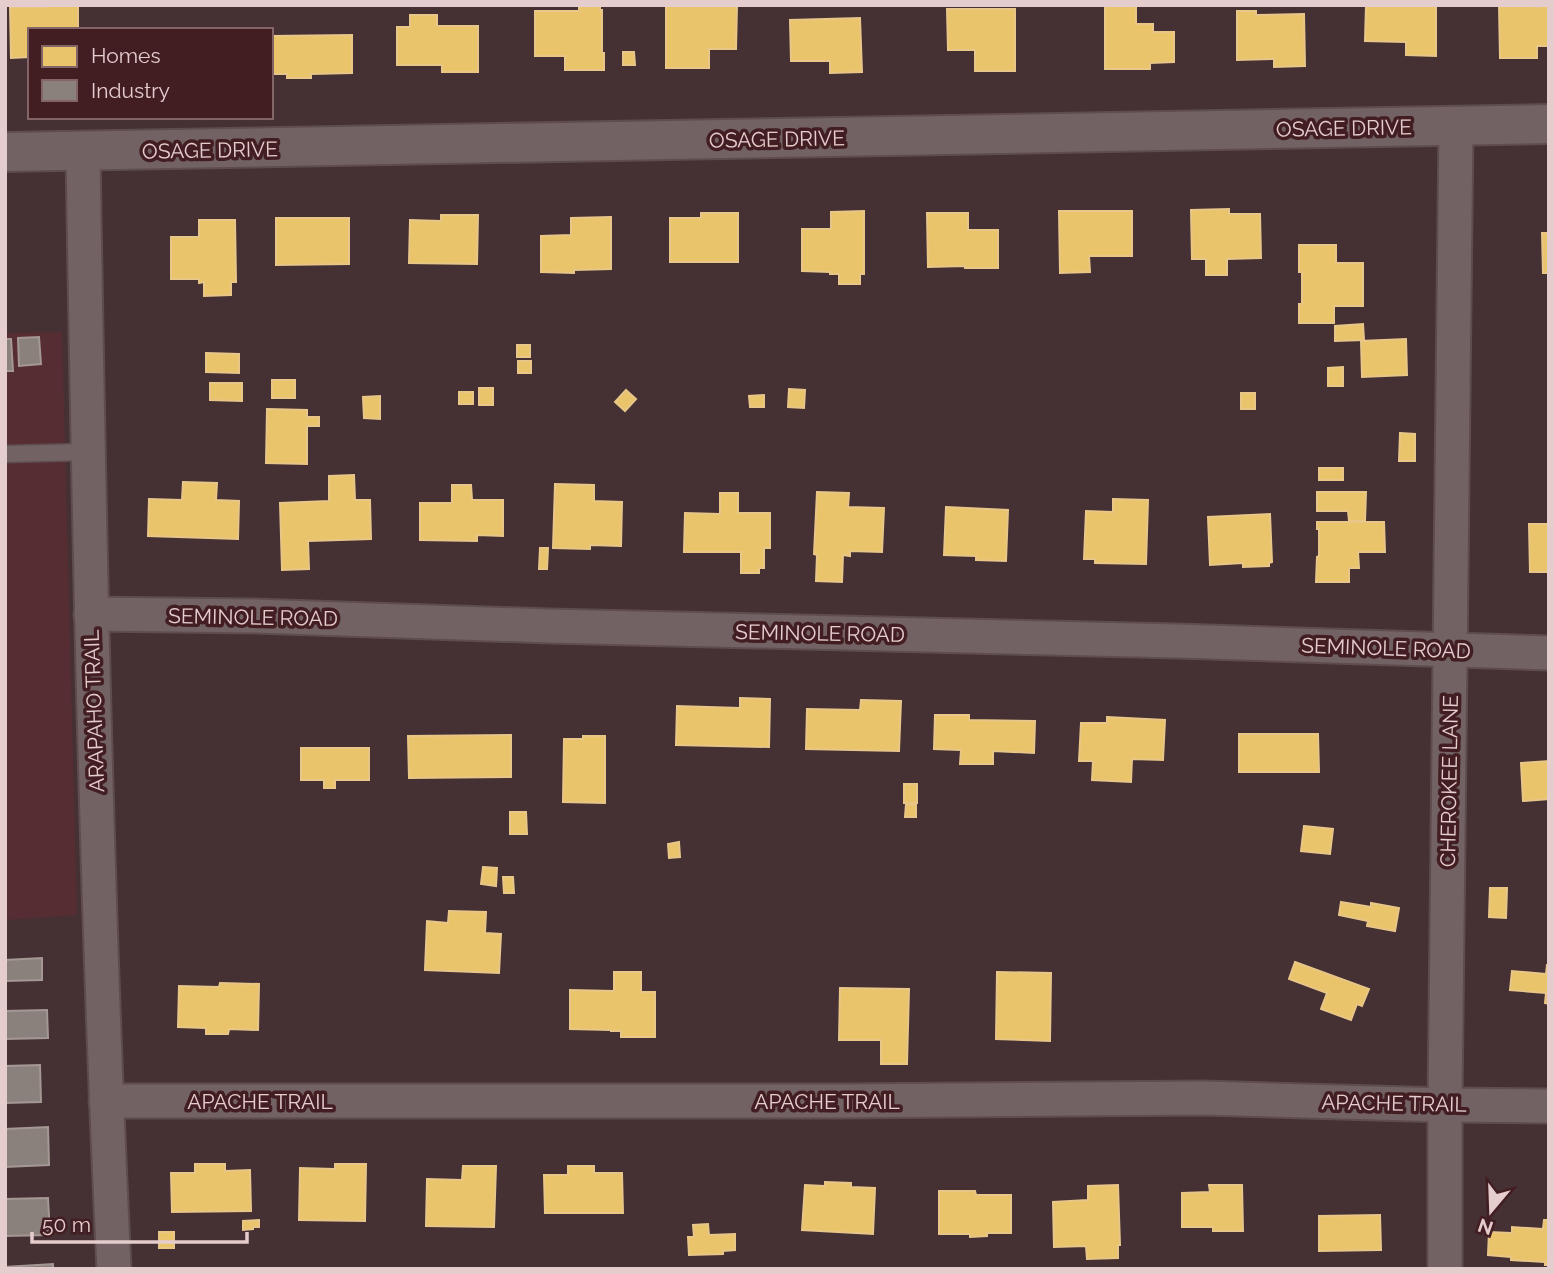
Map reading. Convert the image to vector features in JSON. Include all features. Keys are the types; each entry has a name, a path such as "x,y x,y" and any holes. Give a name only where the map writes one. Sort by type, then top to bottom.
{"street":[{"name":"OSAGE DRIVE","path":"5,152 1549,124"},
{"name":"CHEROKEE LANE","path":"1445,1269 1456,126"},
{"name":"ARAPAHO TRAIL","path":"83,152 91,614 114,1269"},
{"name":"SEMINOLE ROAD","path":"91,614 255,616 1549,653"},
{"name":"APACHE TRAIL","path":"106,1101 1203,1098 1549,1106"}],"lane":[{"path":"5,454 87,452"}],"shaded area":[{"path":"62,332 77,915 5,920 5,333"}],"building: Homes":[{"path":"78,5 78,28 28,28 28,57 11,58 10,7"},
{"path":"579,5 600,5 602,10 604,70 565,70 565,56 535,56 535,11 579,11"},
{"path":"666,5 737,5 736,49 709,49 709,68 666,68"},
{"path":"1105,5 1136,5 1136,24 1153,24 1153,32 1174,32 1174,62 1150,63 1150,69 1105,69"},
{"path":"1366,5 1436,5 1436,56 1406,55 1406,42 1365,41"},
{"path":"1499,5 1549,5 1549,46 1537,46 1537,58 1500,58"},
{"path":"947,9 1015,9 1015,71 975,71 975,50 948,50"},
{"path":"1237,11 1256,11 1256,15 1304,14 1305,66 1274,67 1274,59 1237,60"},
{"path":"410,15 437,15 437,26 478,26 478,72 442,72 442,65 397,65 397,27 410,27"},
{"path":"860,18 862,72 830,73 830,61 791,61 790,20"},
{"path":"352,35 352,73 311,74 311,78 287,78 287,74 273,74 273,36"},
{"path":"623,52 634,52 635,65 623,65"},
{"path":"1229,209 1229,214 1260,214 1261,258 1227,259 1227,275 1206,275 1206,259 1192,259 1191,210"},
{"path":"864,211 864,274 860,274 860,284 839,284 839,274 802,271 802,229 831,229 831,212"},
{"path":"1059,211 1132,211 1132,256 1089,256 1090,272 1060,273"},
{"path":"701,213 738,213 738,262 670,262 670,218 701,218"},
{"path":"927,213 968,213 968,230 998,230 998,268 928,267"},
{"path":"441,215 478,215 477,264 409,263 410,220 441,221"},
{"path":"611,217 611,269 574,270 574,273 541,272 541,236 571,235 571,218"},
{"path":"276,218 349,218 349,264 276,265"},
{"path":"199,220 235,220 236,282 231,282 231,295 204,296 204,282 199,283 199,279 171,279 171,237 199,237"},
{"path":"1542,233 1549,233 1549,273 1543,273"},
{"path":"1299,245 1336,245 1336,263 1363,263 1363,306 1334,306 1334,323 1299,323 1302,272 1299,272"},
{"path":"1363,324 1364,340 1335,341 1335,326"},
{"path":"1406,339 1407,375 1362,377 1361,341"},
{"path":"517,345 530,345 530,357 517,357"},
{"path":"206,353 239,354 239,373 206,372"},
{"path":"518,361 531,361 531,373 518,373"},
{"path":"1343,367 1343,386 1328,386 1328,368"},
{"path":"272,380 295,380 295,398 272,398"},
{"path":"210,383 242,383 242,401 210,400"},
{"path":"479,388 493,388 493,405 479,405"},
{"path":"789,389 805,390 804,408 788,407"},
{"path":"626,390 636,399 625,411 615,402"},
{"path":"459,392 473,392 473,404 459,404"},
{"path":"1241,393 1255,393 1255,409 1241,409"},
{"path":"764,395 764,407 750,407 749,396"},
{"path":"380,396 380,419 364,418 363,397"},
{"path":"267,409 307,410 307,417 319,417 319,426 307,426 307,464 266,463"},
{"path":"1400,433 1415,434 1415,461 1399,461"},
{"path":"1319,468 1343,468 1343,480 1319,480"},
{"path":"354,475 355,500 370,500 371,539 308,541 309,569 282,570 280,503 329,501 329,476"},
{"path":"183,482 217,483 216,500 239,501 238,539 148,536 149,499 182,500"},
{"path":"555,484 594,485 594,501 622,502 621,546 553,548"},
{"path":"452,485 471,485 472,500 503,500 503,536 477,535 477,541 420,540 420,503 452,503"},
{"path":"817,492 849,493 848,507 884,508 882,552 850,551 850,556 843,555 842,582 816,581 817,555 814,554"},
{"path":"1317,492 1366,492 1365,521 1349,521 1348,511 1317,511"},
{"path":"720,493 738,493 738,513 770,513 770,548 764,548 764,568 759,568 759,573 741,573 741,552 684,552 685,513 720,514"},
{"path":"1113,499 1148,500 1146,564 1095,563 1095,559 1084,559 1086,511 1113,512"},
{"path":"946,507 1008,510 1006,561 944,555"},
{"path":"1270,514 1272,562 1269,566 1243,567 1243,563 1210,565 1208,517"},
{"path":"1317,522 1384,522 1385,552 1358,552 1359,568 1349,568 1349,582 1316,582 1319,556"},
{"path":"1529,524 1549,524 1549,572 1530,572"},
{"path":"540,548 548,548 547,569 539,569"},
{"path":"740,698 770,699 769,747 676,745 677,706 740,708"},
{"path":"861,700 901,701 899,751 806,749 807,709 860,710"},
{"path":"935,715 969,715 969,720 1035,721 1034,753 993,751 993,764 960,764 961,750 934,749"},
{"path":"1107,717 1165,720 1163,760 1132,759 1131,782 1092,780 1093,761 1079,761 1081,723 1107,723"},
{"path":"1239,734 1318,734 1319,772 1239,772"},
{"path":"511,735 511,777 409,778 408,736"},
{"path":"583,736 605,736 605,803 563,802 564,739 583,739"},
{"path":"301,748 369,748 369,780 335,780 335,788 324,788 324,780 301,780"},
{"path":"1549,761 1549,799 1523,801 1521,763"},
{"path":"904,784 917,784 917,803 904,803"},
{"path":"906,804 916,804 916,817 905,817"},
{"path":"510,812 526,812 527,834 510,834"},
{"path":"1304,826 1333,829 1330,854 1301,851"},
{"path":"679,842 680,857 669,858 668,844"},
{"path":"483,867 497,868 496,886 481,884"},
{"path":"503,877 513,877 514,893 504,893"},
{"path":"1490,888 1507,888 1506,918 1489,917"},
{"path":"1341,902 1399,908 1395,931 1367,926 1368,921 1339,915"},
{"path":"449,911 486,912 485,933 501,934 499,973 425,970 427,921 448,923"},
{"path":"1295,962 1369,989 1362,1006 1357,1004 1351,1020 1321,1009 1327,993 1289,979"},
{"path":"1547,965 1549,1004 1545,1003 1546,993 1510,990 1512,971 1546,974"},
{"path":"614,972 641,972 641,992 655,992 655,1037 621,1037 621,1031 570,1029 570,990 614,991"},
{"path":"997,972 1051,973 1050,1041 996,1039"},
{"path":"220,983 259,984 258,1030 229,1029 228,1034 206,1034 206,1028 178,1027 179,986 219,987"},
{"path":"840,988 909,989 907,1064 881,1064 881,1040 839,1040"},
{"path":"195,1164 225,1164 225,1171 250,1170 251,1211 172,1212 171,1173 195,1173"},
{"path":"335,1164 366,1164 365,1221 299,1220 300,1168 335,1169"},
{"path":"463,1166 496,1166 494,1227 426,1226 427,1179 462,1180"},
{"path":"568,1166 594,1166 594,1173 622,1173 623,1213 545,1213 544,1175 568,1175"},
{"path":"825,1182 851,1183 851,1187 875,1188 873,1234 802,1230 805,1185 825,1186"},
{"path":"1118,1185 1118,1258 1087,1259 1086,1246 1054,1247 1053,1202 1088,1200 1088,1186"},
{"path":"1209,1185 1242,1185 1243,1231 1182,1227 1182,1193 1210,1192"},
{"path":"939,1191 1011,1195 1011,1233 987,1233 987,1236 970,1237 970,1234 939,1234"},
{"path":"1380,1215 1381,1250 1319,1251 1319,1216"},
{"path":"259,1220 259,1227 243,1230 243,1221"},
{"path":"1544,1220 1549,1220 1549,1265 1545,1265 1545,1262 1511,1260 1511,1257 1488,1255 1489,1232 1512,1233 1512,1227 1543,1229"},
{"path":"708,1224 709,1235 735,1234 735,1250 723,1251 723,1254 689,1255 688,1237 694,1237 693,1225"},
{"path":"159,1232 174,1232 174,1248 159,1248"}],"building: Industry":[{"path":"39,337 41,364 19,366 18,338"},
{"path":"5,339 11,339 13,371 5,371"},
{"path":"42,958 42,980 5,981 5,960"},
{"path":"47,1010 48,1038 5,1039 5,1011"},
{"path":"40,1065 41,1102 5,1103 5,1066"},
{"path":"48,1127 49,1165 5,1167 5,1129"},
{"path":"48,1198 50,1235 5,1236 5,1199"},
{"path":"53,1264 53,1269 5,1269 5,1267"}]}
